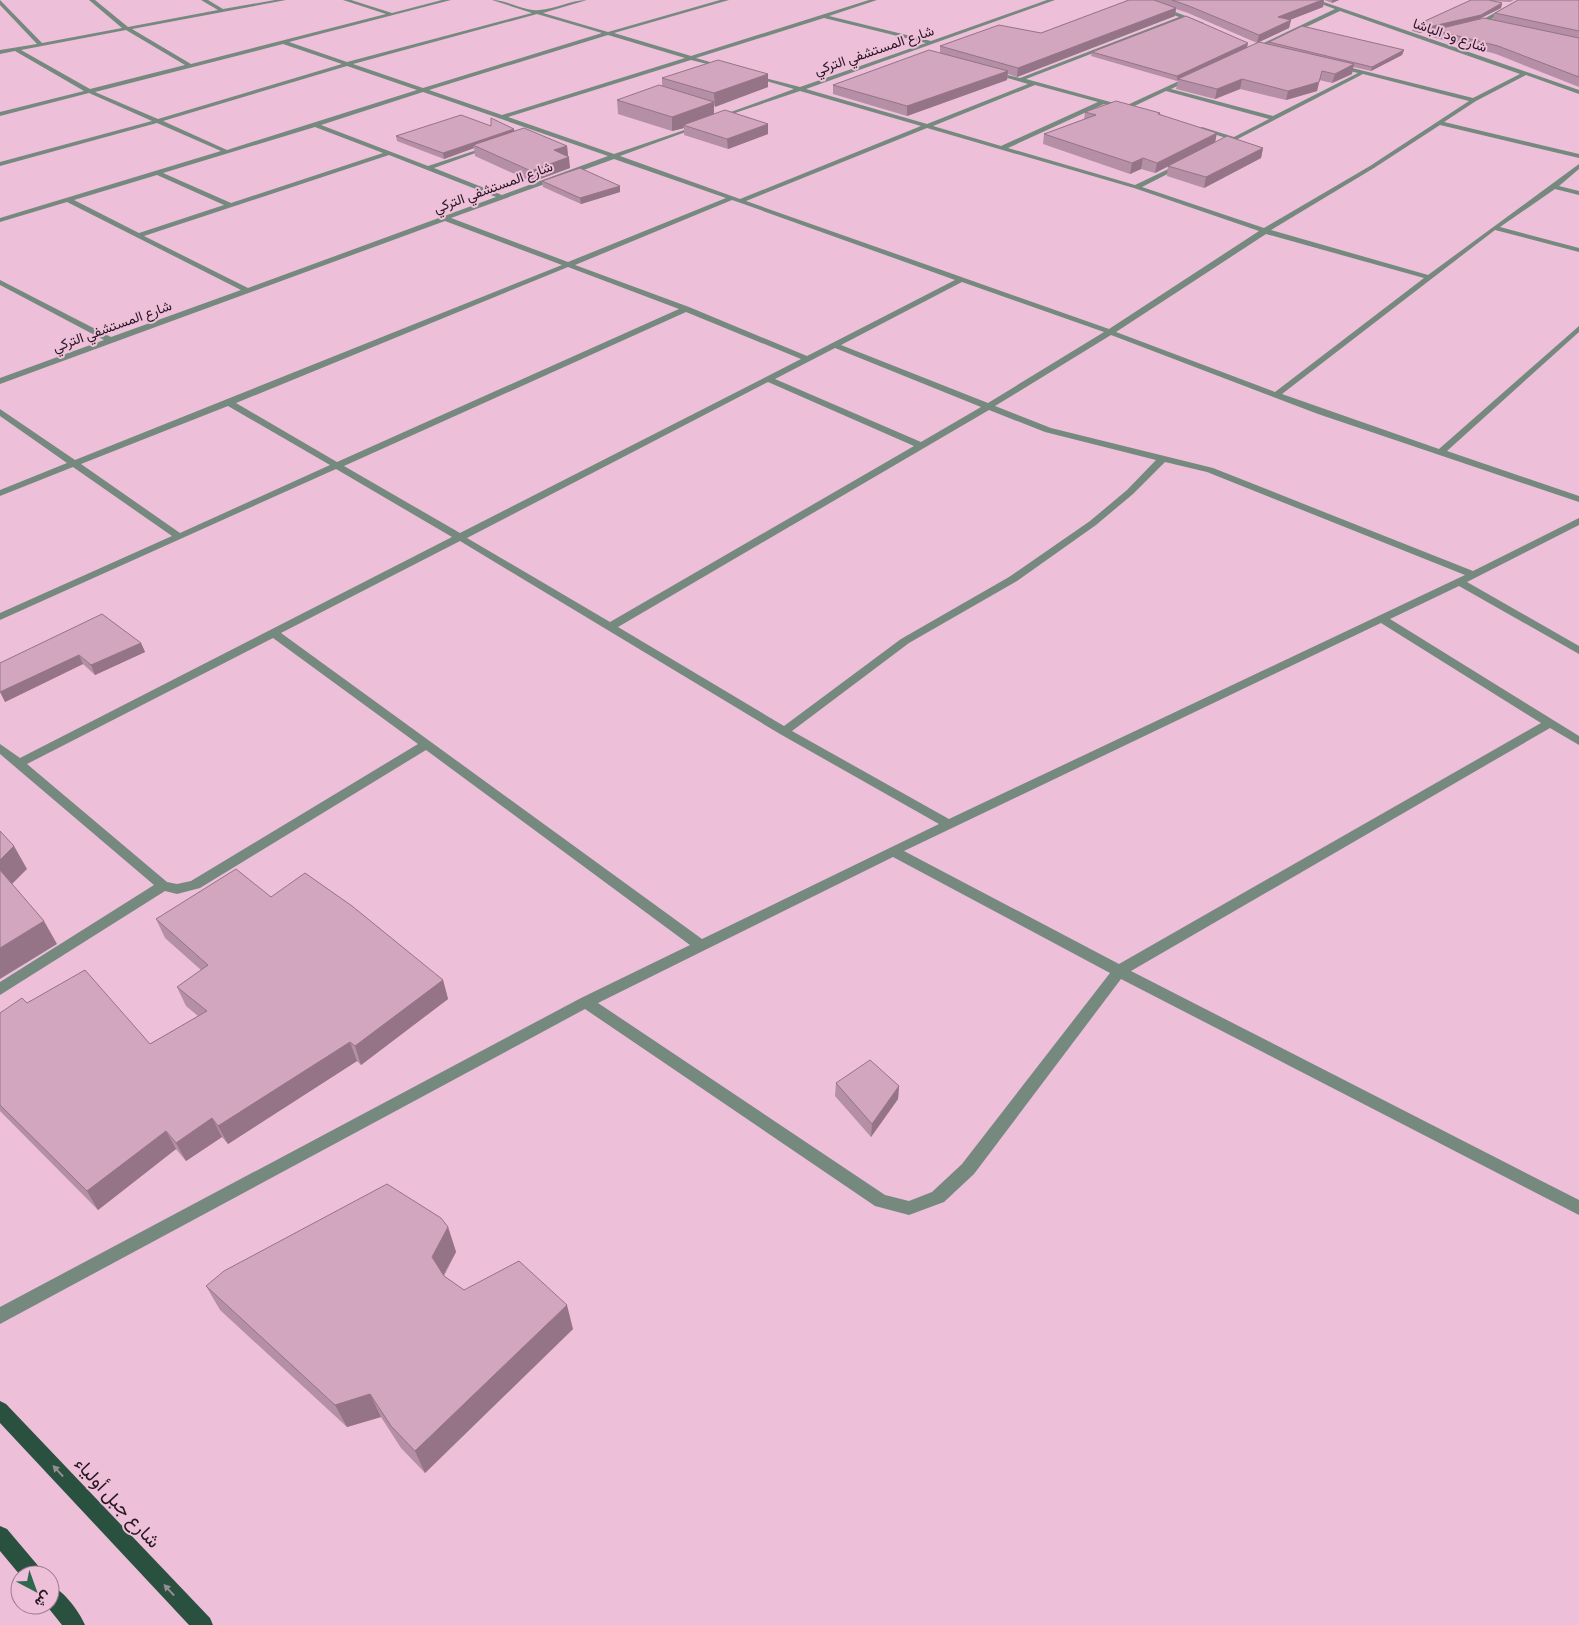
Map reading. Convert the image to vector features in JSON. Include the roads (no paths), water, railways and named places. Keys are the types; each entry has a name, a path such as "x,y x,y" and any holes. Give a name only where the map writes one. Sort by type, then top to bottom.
{"main road":[{"name":"شارع جبل أولياء","path":"0,1410 203,1625"},
{"path":"0,1536 25,1565"},
{"path":"60,1607 75,1625"}],"street":[{"path":"0,1 10,0"},
{"path":"92,0 126,29 189,65"},
{"path":"204,0 222,11"},
{"path":"0,52 283,0"},
{"path":"346,0 390,14"},
{"path":"0,114 448,0"},
{"path":"495,0 736,71"},
{"path":"0,164 155,122 346,64 584,0"},
{"path":"0,220 315,125 542,52 726,0"},
{"path":"503,118 874,0"},
{"path":"1025,0 1042,4"},
{"name":"شارع المستشفي التركي","path":"0,381 500,196 1052,0"},
{"path":"1139,0 1208,26"},
{"name":"شارع ود الباشا","path":"1314,0 1579,92"},
{"path":"1464,26 1482,22 1522,0"},
{"path":"0,1 40,44"},
{"path":"1503,4 1511,6"},
{"path":"1241,55 1340,9"},
{"path":"824,16 933,43"},
{"path":"1022,79 1185,16"},
{"path":"1482,22 1491,24"},
{"path":"1420,36 1428,34"},
{"path":"282,41 1110,332 1276,395 1394,437 1442,451 1579,499"},
{"path":"1250,44 1268,50"},
{"path":"16,48 89,92 225,151"},
{"path":"912,51 921,53"},
{"path":"1324,64 1474,100"},
{"path":"985,70 1136,111"},
{"path":"1219,147 1362,73"},
{"path":"610,627 987,407 1110,332 1265,231 1372,167 1474,100 1526,73"},
{"path":"745,74 1136,187 1265,231 1431,278"},
{"path":"1126,108 1198,74"},
{"path":"0,493 229,404 568,264 1035,83"},
{"path":"1164,89 1273,118"},
{"path":"1002,148 1102,103"},
{"path":"1440,123 1579,156"},
{"path":"315,125 500,196"},
{"path":"1199,128 1235,139"},
{"path":"528,133 538,130"},
{"path":"428,168 500,142"},
{"path":"139,235 389,153"},
{"path":"1136,187 1194,159"},
{"path":"1276,395 1494,228 1554,188 1579,166"},
{"path":"156,172 230,205"},
{"path":"1554,188 1579,193"},
{"path":"67,199 246,290"},
{"path":"444,218 686,309 808,359"},
{"path":"1494,228 1579,250"},
{"path":"20,764 770,380 961,280"},
{"path":"1,283 110,340"},
{"path":"0,617 686,309"},
{"path":"1442,451 1579,328"},
{"path":"834,345 1048,430 1210,470 1474,575"},
{"path":"770,380 921,445"},
{"path":"229,404 461,538 784,731 948,824"},
{"path":"0,412 178,536"},
{"path":"784,731 905,641 1013,578 1092,523 1130,492 1162,459"},
{"path":"0,1316 586,1002 948,824 1474,575 1579,521"},
{"path":"1459,582 1579,651"},
{"path":"1381,618 1579,741"},
{"path":"274,633 702,946"},
{"path":"586,1002 881,1201 909,1208 938,1197 968,1169 1119,971 1550,723"},
{"path":"0,748 163,886 177,889 195,885 427,744"},
{"path":"893,851 1119,971 1579,1208"},
{"path":"0,989 163,886"}]}
